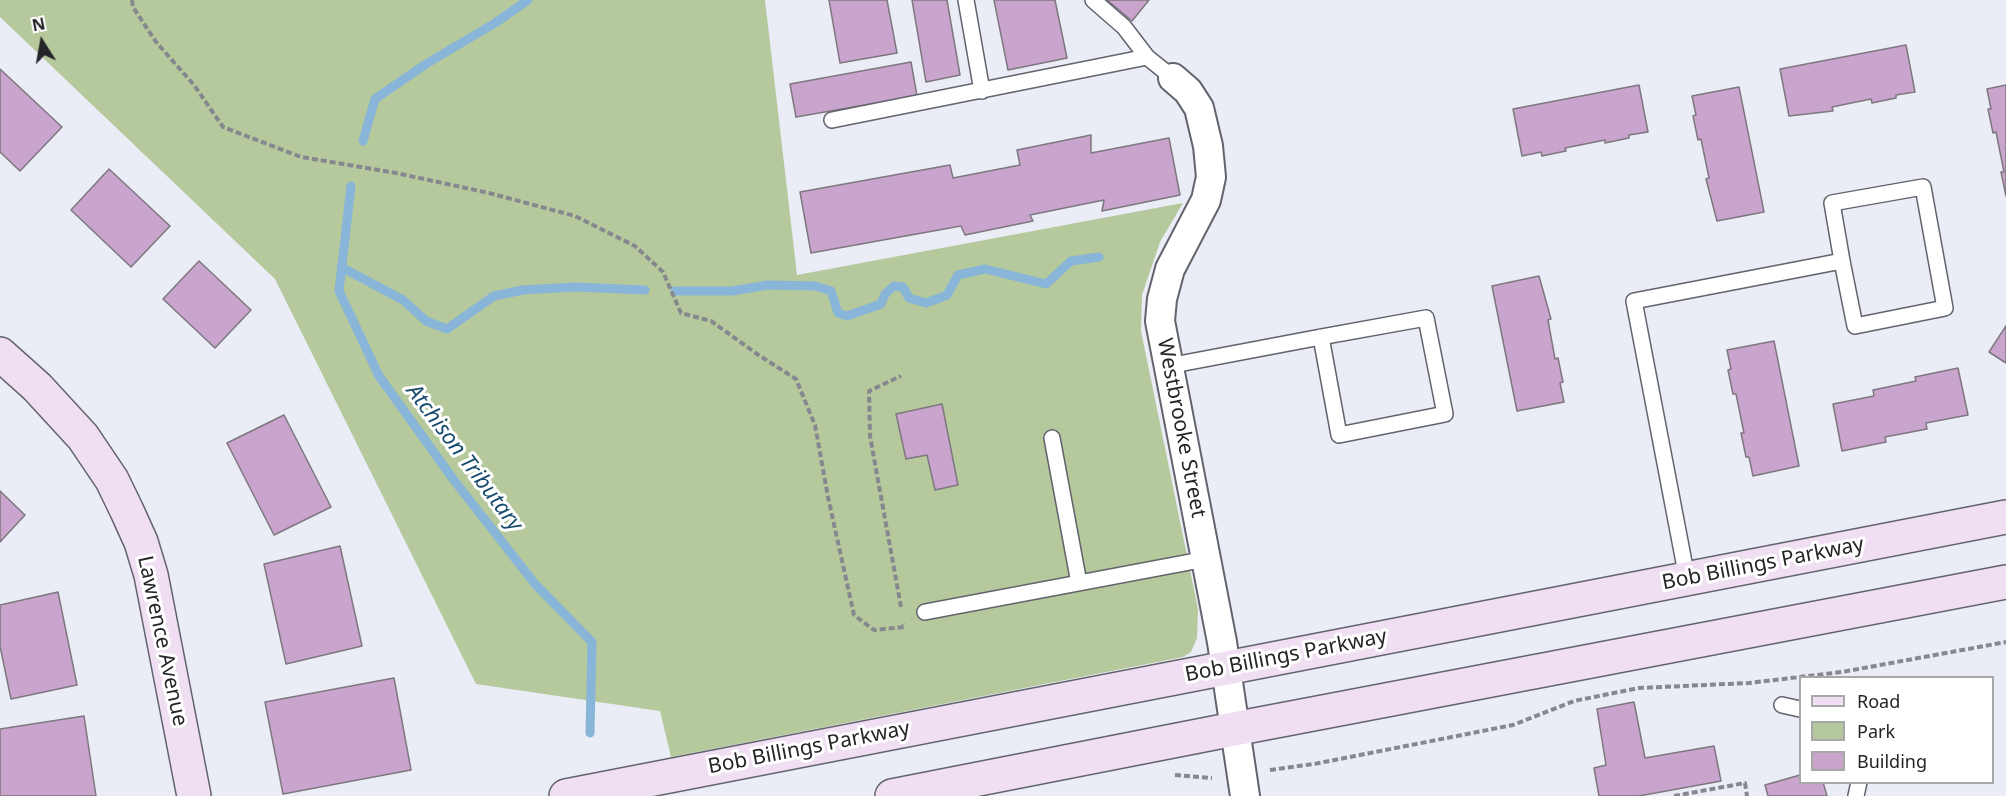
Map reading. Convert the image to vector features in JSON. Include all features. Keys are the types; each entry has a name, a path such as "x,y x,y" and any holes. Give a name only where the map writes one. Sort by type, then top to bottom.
{"main road":[{"name":"Lawrence Avenue","path":"0,354 37,387 83,437 112,480 141,542 151,575 194,796"},
{"name":"Bob Billings Parkway","path":"566,796 2006,517"},
{"path":"892,796 2006,582"}],"street":[{"name":"Westbrooke Street","path":"1173,78 1188,91 1199,108 1208,146 1211,177 1206,200 1170,269 1162,299 1160,321 1226,668 1242,785"}],"lane":[{"path":"966,0 982,91"},
{"path":"1093,0 1125,27 1147,57 1173,78"},
{"path":"832,120 1147,57"},
{"path":"1923,187 1945,309 1854,326 1842,261 1832,203 1923,187"},
{"path":"1687,578 1634,301 1842,261"},
{"path":"1168,366 1321,337 1426,318 1445,414 1339,435 1321,337"},
{"path":"1052,438 1079,583"},
{"path":"925,612 1206,559"},
{"path":"1782,705 1799,709"}],"path":[{"path":"132,0 133,6 156,42 195,86 223,127 301,157 454,186 575,216 635,246 663,272 681,313 711,321 796,378 815,425 854,615 874,630 904,627 902,618"},
{"path":"901,376 869,391 870,436 901,608"},
{"path":"1808,676 2006,642"},
{"path":"1169,775 1215,778 1242,785 1314,764 1513,725 1574,701 1639,688 1749,683 1799,677"},
{"path":"1674,796 1745,783 1748,796"}],"green space":[{"path":"0,0 765,0 797,275 1183,203 1160,242 1142,295 1141,331 1198,609 1197,638 1191,652 1183,657 671,757 660,711 476,684 275,279 0,17"}],"building":[{"path":"829,0 887,0 897,53 840,63"},
{"path":"912,0 947,0 960,75 926,82"},
{"path":"994,0 1055,0 1067,58 1008,70"},
{"path":"1107,0 1149,0 1132,21"},
{"path":"1906,45 1915,92 1896,95 1896,98 1872,103 1871,99 1832,107 1833,111 1789,116 1780,69"},
{"path":"911,62 917,96 796,117 790,84"},
{"path":"0,69 62,127 20,171 0,152"},
{"path":"1639,85 1648,132 1629,135 1629,138 1605,143 1605,140 1565,148 1566,151 1542,156 1541,152 1522,156 1513,109"},
{"path":"2006,85 2006,196 1996,132 1993,133 1988,109 1991,109 1987,89"},
{"path":"1739,87 1764,212 1717,221 1706,179 1709,178 1701,139 1698,140 1693,116 1696,115 1692,96"},
{"path":"1091,135 1091,153 1169,138 1180,195 1102,211 1104,200 1030,215 1033,221 965,235 961,226 811,253 800,192 950,165 953,178 1020,165 1017,150"},
{"path":"109,169 170,226 131,267 71,210"},
{"path":"199,261 251,310 215,348 163,299"},
{"path":"1539,276 1551,319 1548,320 1555,359 1558,358 1563,382 1560,383 1564,402 1517,411 1492,286"},
{"path":"2006,326 2006,363 1989,352"},
{"path":"1774,341 1799,466 1753,476 1749,457 1746,457 1736,394 1733,394 1728,370 1731,369 1727,350"},
{"path":"1958,368 1968,415 1926,423 1927,429 1885,437 1886,442 1842,451 1833,404 1874,396 1873,390 1916,381 1915,377"},
{"path":"942,404 958,485 935,490 927,455 906,459 896,414"},
{"path":"284,415 331,507 274,535 227,443"},
{"path":"0,491 25,515 0,542"},
{"path":"340,546 362,646 286,664 264,564"},
{"path":"58,592 77,685 11,699 0,646 0,605"},
{"path":"394,678 411,770 283,794 265,702"},
{"path":"1634,702 1645,758 1714,746 1721,781 1639,796 1599,796 1594,768 1606,765 1597,709"},
{"path":"84,716 96,796 0,796 0,729"},
{"path":"1799,775 1799,784 1824,784 1827,796 1768,796 1765,785"}],"waterway":[{"name":"Atchison Tributary","path":"363,141 375,99 528,0"},
{"name":"Atchison Tributary","path":"351,186 339,291 379,376 453,479 535,584 592,642 590,733"},
{"path":"675,291 732,291 768,285 815,286 831,291 838,313 847,316 881,304 885,294 894,286 903,287 909,298 926,303 947,295 958,275 985,269 1046,284 1071,261 1099,257"},
{"path":"341,267 403,300 426,321 447,329 494,296 523,290 575,287 645,290"}]}
